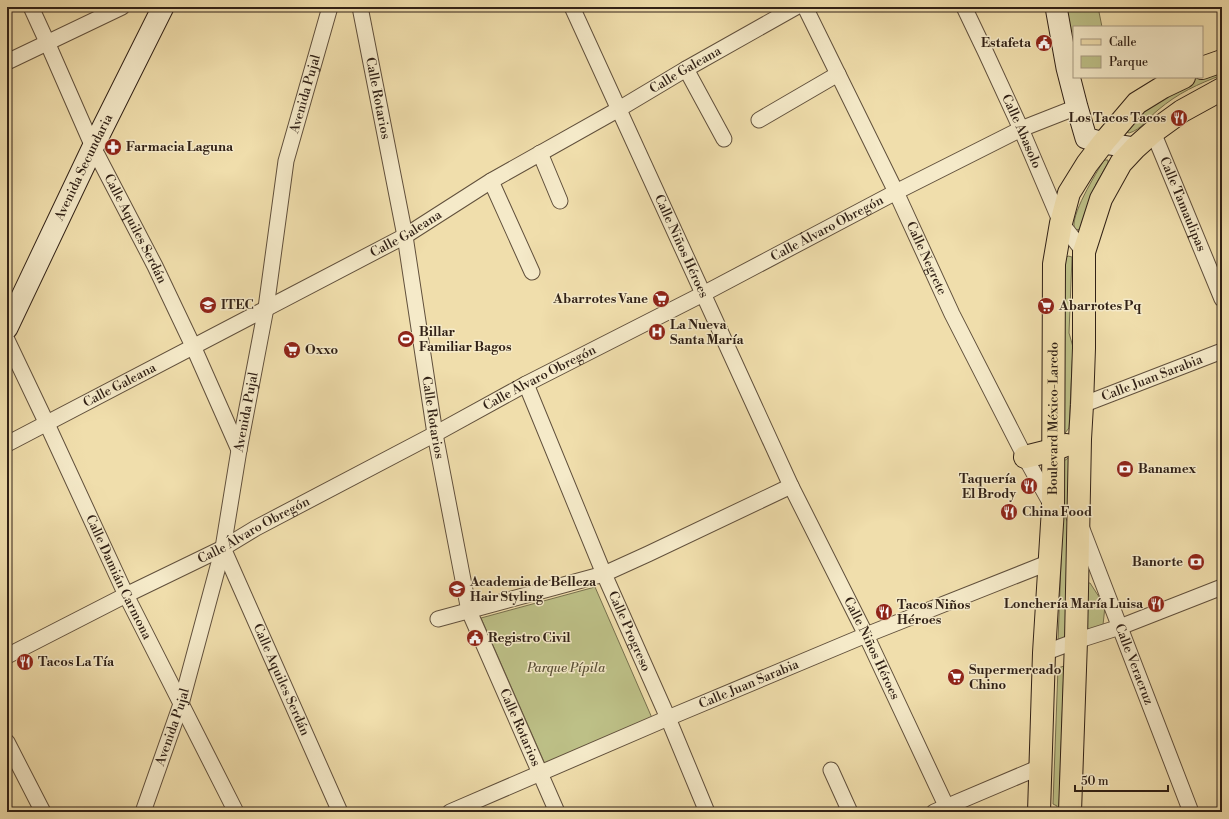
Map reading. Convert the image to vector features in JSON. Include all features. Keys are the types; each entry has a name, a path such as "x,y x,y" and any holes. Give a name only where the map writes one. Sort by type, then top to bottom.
{"main road":[{"path":"1203,68 1222,61"},
{"name":"Boulevard México-Laredo","path":"1039,812 1044,653 1053,508 1054,264 1061,223 1069,193 1087,164 1103,143 1137,103 1163,87 1182,78"},
{"name":"Boulevard México-Laredo","path":"1070,812 1076,641 1080,439 1084,348 1084,252 1101,198 1121,163 1153,132 1182,111 1222,89"},
{"path":"1025,457 1053,450 1080,439"}],"street":[{"name":"Calle Aquiles Serdán","path":"31,7 93,147 155,266 193,346 239,450"},
{"path":"7,62 122,7"},
{"name":"Avenida Secundaria","path":"7,328 93,147 163,7"},
{"name":"Avenida Pujal","path":"143,812 181,704 223,548 239,450 266,308 286,161 330,7"},
{"name":"Calle Rotarios","path":"360,7 405,236 435,434 469,610 557,812"},
{"name":"Calle Niños Héroes","path":"572,7 791,486 866,635 943,810"},
{"name":"Calle Galeana","path":"7,444 405,236 490,181 619,109 686,68 796,7"},
{"name":"Calle Negrete","path":"805,7 896,192 952,314 1025,457 1053,508"},
{"name":"Calle Abasolo","path":"964,7 1021,129 1061,223 1084,252"},
{"path":"1056,7 1067,68 1086,138 1103,143 1135,148"},
{"path":"686,68 724,139"},
{"path":"759,120 838,74"},
{"name":"Calle Álvaro Obregón","path":"7,656 126,595 223,548 256,528 435,434 526,384 703,294 896,192 1021,129 1077,107"},
{"name":"Calle Tamaulipas","path":"1153,132 1222,299"},
{"path":"540,153 560,201"},
{"path":"490,181 532,272"},
{"name":"Calle Damián Carmona","path":"7,340 126,595 236,812"},
{"name":"Calle Juan Sarabia","path":"1082,405 1222,351"},
{"name":"Calle Progreso","path":"526,384 604,574 668,718 706,812"},
{"path":"438,619 604,574 791,486"},
{"name":"Calle Veracruz","path":"1078,517 1191,812"},
{"name":"Calle Aquiles Serdán","path":"223,548 340,812"},
{"name":"Calle Juan Sarabia","path":"450,812 866,635 1050,562"},
{"path":"1044,653 1120,627 1222,587"},
{"path":"7,742 43,812"},
{"path":"943,810 1040,767"},
{"path":"831,770 850,812"}],"green space":[{"path":"1061,7 1098,7 1102,26 1073,26 1073,46 1069,47"},
{"path":"1222,68 1222,75 1196,86 1173,99 1137,129 1129,133 1123,130 1142,113 1194,79 1203,78 1203,75"},
{"path":"1104,160 1108,160 1108,163 1096,184 1081,229 1075,230 1074,224 1079,206"},
{"path":"1068,256 1072,257 1069,333 1073,347 1069,428 1061,435 1065,259"},
{"path":"1071,456 1070,517 1063,505 1064,461"},
{"path":"1063,512 1069,525 1065,639 1058,641"},
{"path":"1087,583 1090,583 1105,606 1103,625 1086,633"},
{"name":"Parque Pípila","path":"595,587 652,718 545,764 481,618"},
{"path":"1064,666 1059,812 1057,812 1057,806 1053,804 1058,668"}],"place":[{"name":"Estafeta","path":"1044,43"},
{"name":"Los Tacos Tacos","path":"1179,118"},
{"name":"Farmacia Laguna","path":"113,147"},
{"name":"Abarrotes Vane","path":"661,299"},
{"name":"ITEC","path":"208,305"},
{"name":"Abarrotes Pq","path":"1046,306"},
{"name":"La Nueva Santa María","path":"657,332"},
{"name":"Billar Familiar Bagos","path":"406,339"},
{"name":"Oxxo","path":"292,350"},
{"name":"Banamex","path":"1125,469"},
{"name":"Taquería El Brody","path":"1029,486"},
{"name":"China Food","path":"1009,512"},
{"name":"Banorte","path":"1196,562"},
{"name":"Academia de Belleza Hair Styling","path":"457,589"},
{"name":"Lonchería María Luisa","path":"1156,604"},
{"name":"Tacos Niños Héroes","path":"884,612"},
{"name":"Registro Civil","path":"475,638"},
{"name":"Tacos La Tía","path":"25,662"},
{"name":"Supermercado Chino","path":"956,677"}]}
